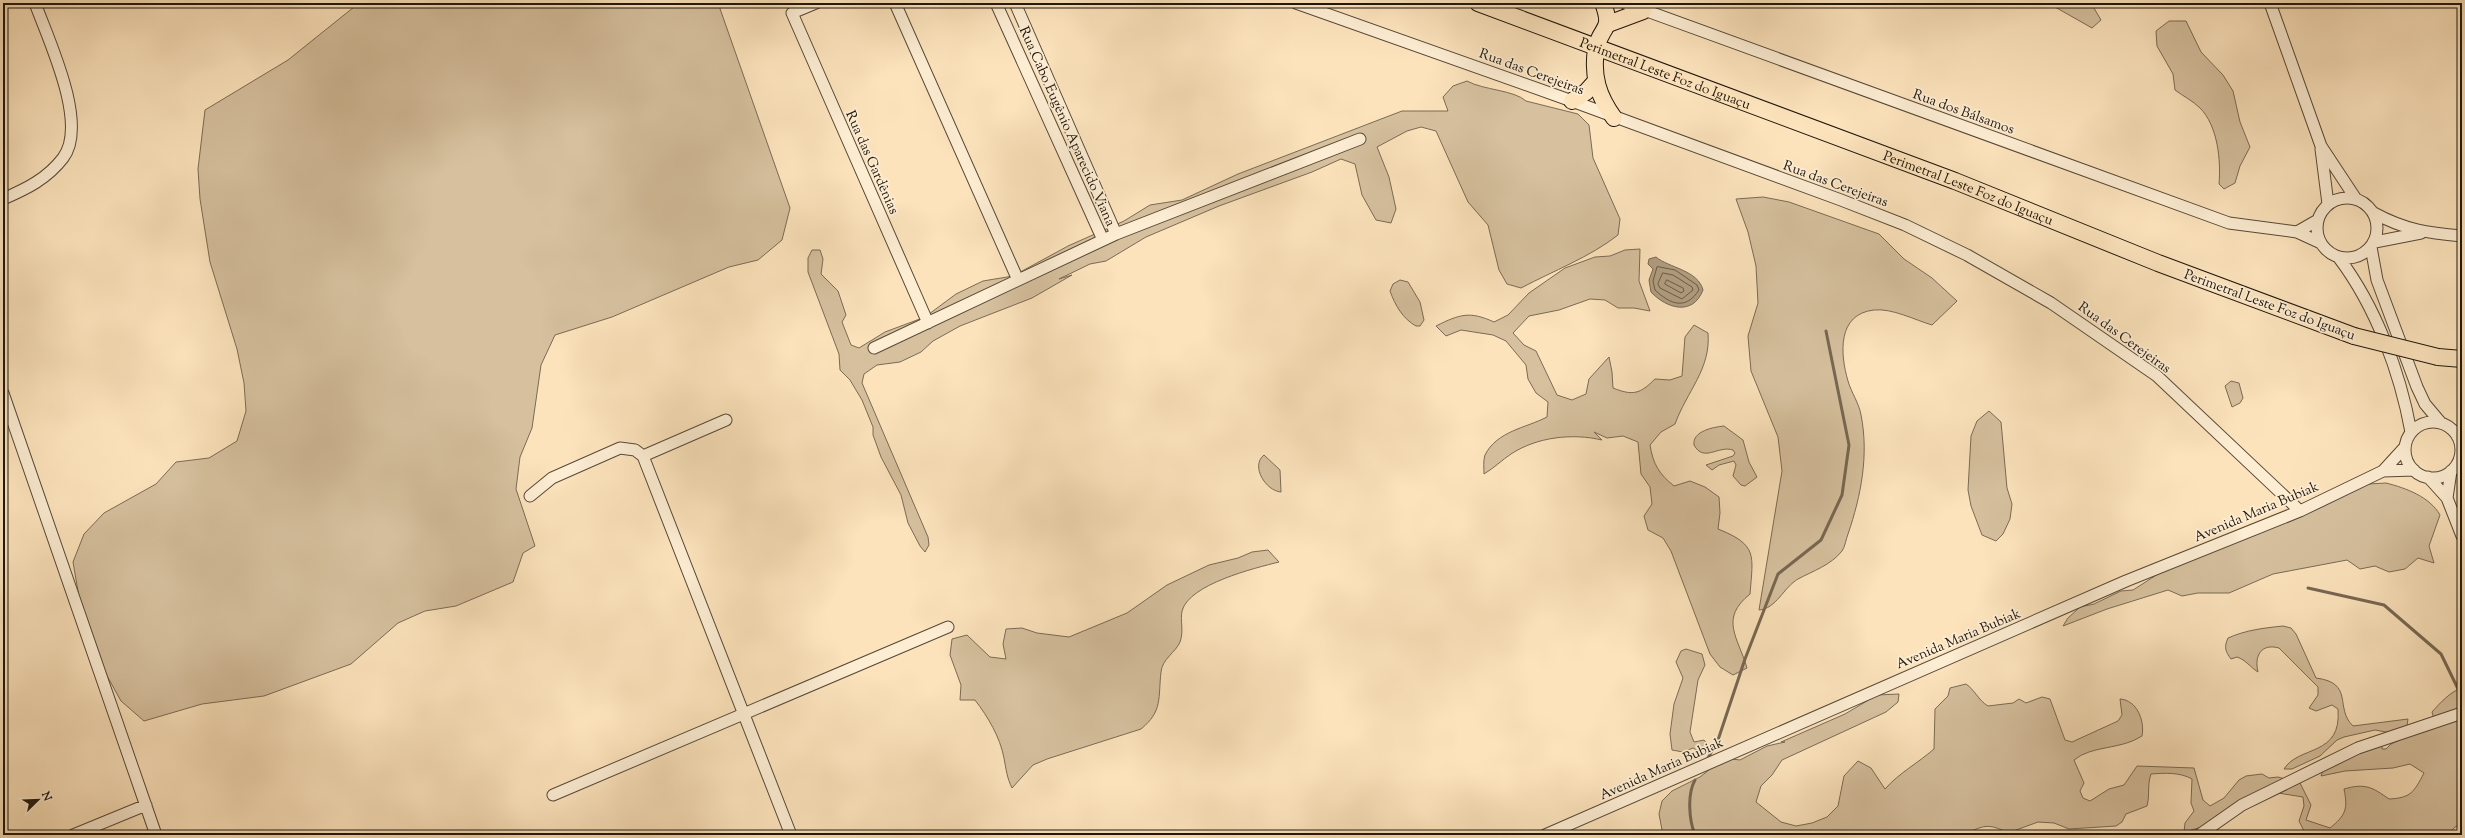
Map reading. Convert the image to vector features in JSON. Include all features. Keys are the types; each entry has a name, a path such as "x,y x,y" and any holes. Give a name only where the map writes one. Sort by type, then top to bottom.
{"highway":[{"name":"Perimetral Leste Foz do Iguaçu","path":"1478,3 1955,181 2165,265 2354,336 2438,357 2462,359"},
{"path":"1603,3 1608,24 1596,48 1595,82 1602,101 1614,118"},
{"path":"1608,24 1644,11"},
{"path":"1572,101 1586,92 1595,82"}],"street":[{"path":"3,199 35,184 64,157 69,145 72,126 62,78 35,3"},
{"name":"Rua das Gardênias","path":"816,3 792,14 928,323"},
{"path":"895,3 1018,280"},
{"name":"Rua Cabo Eugênio Aparecido Viana","path":"996,3 1103,240"},
{"name":"Rua Cabo Eugênio Aparecido Viana","path":"1014,3 1116,234"},
{"name":"Rua das Cerejeiras","path":"1296,3 1572,101 1614,118 1874,212 1936,239 2001,273 2051,303 2156,376 2300,511"},
{"name":"Rua dos Bálsamos","path":"1625,3 2229,223 2297,232 2321,243"},
{"path":"2270,3 2321,146 2328,204"},
{"path":"874,348 1116,234 1360,139"},
{"path":"2321,146 2356,198 2366,204 2374,213 2395,225 2423,232 2462,236"},
{"path":"2356,198 2336,199 2328,204 2318,220 2317,232 2321,243 2328,252 2339,258 2358,283 2377,325 2401,386 2411,432 2405,447 2406,456 2414,470 2428,477 2447,498 2462,536"},
{"path":"2374,213 2378,233 2373,245 2377,280 2417,387 2425,404 2441,423 2458,434 2461,456 2451,470 2444,475 2428,477"},
{"path":"2297,232 2318,220"},
{"path":"2339,258 2356,257 2373,245 2423,232"},
{"path":"3,393 156,835"},
{"path":"643,456 726,420"},
{"path":"2411,432 2425,423 2441,423"},
{"name":"Avenida Maria Bubiak","path":"1545,835 2126,581 2300,511 2383,471 2405,447"},
{"path":"530,496 552,478 620,448 635,450 643,456 791,835"},
{"name":"Avenida Maria Bubiak","path":"2383,471 2414,470"},
{"path":"2447,498 2451,470"},
{"path":"553,795 745,715 948,627"},
{"path":"2199,835 2242,805 2351,751 2462,713"},
{"path":"73,835 146,805"}],"shaded area":[{"path":"359,3 718,3 790,208 782,240 758,260 729,267 612,317 555,335 541,365 532,428 520,457 516,489 535,546 523,553 513,582 456,606 425,611 398,623 351,664 264,696 202,704 144,721 121,701 106,674 83,620 73,562 84,534 104,513 156,484 176,462 209,458 237,441 246,411 244,383 237,349 210,262 200,199 198,169 205,110 288,60"},
{"path":"2048,3 2091,3 2101,20 2092,28"},
{"path":"2169,21 2186,21 2201,52 2223,75 2233,91 2240,122 2250,147 2240,166 2235,183 2224,189 2219,184 2219,155 2211,124 2200,108 2175,90 2173,74 2157,46 2156,31"},
{"path":"1467,81 1514,94 1526,101 1578,114 1589,125 1593,158 1620,219 1618,235 1596,250 1521,288 1507,284 1499,270 1488,225 1468,202 1436,131 1421,127 1407,131 1377,147 1389,177 1396,209 1391,223 1376,220 1362,195 1355,164 1341,159 1312,172 1219,206 1146,237 1106,261 1090,264 1059,279 1072,275 1032,298 960,326 933,341 921,352 900,362 877,365 864,374 862,383 928,537 929,545 925,552 920,546 908,523 901,495 881,457 873,435 873,427 862,400 850,380 840,370 839,354 808,272 808,258 812,250 820,250 823,259 821,274 838,291 846,315 842,322 851,345 859,348 885,332 925,317 956,294 983,281 1013,276 1068,246 1124,221 1150,205 1182,200 1238,174 1402,111 1448,111 1443,97 1453,86"},
{"path":"1763,197 1789,202 1879,234 1904,259 1932,278 1957,301 1932,325 1896,313 1874,310 1862,313 1853,319 1847,327 1844,337 1843,359 1848,381 1860,411 1864,445 1864,460 1860,490 1853,520 1845,545 1838,556 1822,567 1798,579 1770,606 1759,610 1782,471 1778,437 1751,371 1748,336 1758,303 1756,266 1748,232 1736,199"},
{"path":"1640,249 1639,281 1650,311 1634,308 1618,308 1605,300 1590,299 1559,310 1529,316 1513,333 1524,345 1536,351 1557,395 1572,400 1586,394 1589,379 1609,357 1613,388 1620,391 1631,393 1636,392 1645,388 1655,379 1670,380 1682,376 1685,337 1694,325 1708,333 1706,358 1697,380 1675,424 1661,432 1650,445 1655,463 1664,477 1674,486 1690,481 1705,487 1719,497 1720,513 1718,529 1740,540 1750,553 1752,570 1750,594 1735,612 1733,620 1736,638 1747,668 1733,675 1720,667 1710,654 1671,551 1663,538 1648,530 1644,516 1652,504 1650,487 1641,474 1638,442 1623,436 1607,438 1594,432 1602,440 1567,437 1543,440 1521,448 1484,474 1484,457 1490,447 1504,435 1547,417 1548,402 1536,393 1528,379 1526,365 1506,341 1493,335 1461,330 1446,336 1436,326 1465,315 1478,316 1494,322 1508,315 1529,293 1565,268 1595,257 1610,256 1625,250"},
{"path":"1400,280 1408,282 1420,302 1424,320 1420,326 1416,326 1403,316 1392,296 1390,291 1393,284"},
{"path":"2231,381 2239,383 2243,398 2240,403 2232,407 2225,386"},
{"path":"1989,411 2001,422 2007,488 2012,504 2010,519 2003,534 1996,541 1982,535 1971,506 1968,490 1971,436 1977,421"},
{"path":"1724,426 1743,440 1749,462 1757,477 1745,486 1741,485 1733,476 1736,465 1734,461 1719,465 1712,470 1706,465 1733,456 1735,453 1733,450 1727,449 1702,453 1694,445 1696,436 1700,433 1715,427"},
{"path":"1264,455 1280,470 1281,492 1275,491 1265,483 1259,471 1260,460"},
{"path":"2386,483 2424,498 2440,515 2429,546 2434,563 2418,558 2405,569 2389,572 2375,566 2360,569 2347,560 2273,574 2229,593 2198,593 2182,596 2168,590 2107,609 2063,626 2068,618 2080,607 2094,604 2121,591 2133,590 2169,567 2368,484"},
{"path":"1268,550 1279,562 1255,568 1209,585 1187,601 1182,611 1182,634 1180,642 1166,659 1162,667 1156,710 1153,716 1141,729 1047,759 1033,765 1012,788 1000,742 989,720 975,700 960,700 961,685 950,655 952,639 967,635 990,657 1006,659 1003,644 1006,629 1022,628 1037,633 1069,637 1127,613 1167,585 1209,565 1238,558 1252,552"},
{"path":"2283,626 2291,628 2296,634 2316,678 2336,685 2342,697 2345,712 2353,726 2408,719 2407,726 2391,733 2375,730 2344,737 2337,740 2320,756 2292,769 2284,769 2299,756 2327,743 2333,735 2337,724 2338,709 2332,705 2316,711 2309,708 2318,695 2318,687 2279,648 2268,647 2260,652 2257,661 2258,672 2240,658 2237,657 2231,659 2226,651 2228,638 2255,630"},
{"path":"1686,649 1702,654 1705,665 1698,680 1690,732 1694,742 1704,740 1707,744 1704,754 1693,748 1683,752 1672,750 1670,734 1674,704 1683,678 1676,662 1681,651"},
{"path":"1966,684 1988,706 2013,703 2019,699 2026,703 2042,697 2050,699 2065,740 2072,742 2118,721 2122,715 2120,699 2131,703 2141,718 2143,730 2142,736 2125,744 2089,752 2074,760 2084,783 2080,791 2083,798 2090,801 2109,789 2124,785 2137,766 2194,768 2203,800 2210,806 2224,798 2239,780 2246,776 2262,774 2269,778 2278,777 2285,779 2202,827 2184,832 2185,823 2194,811 2191,803 2192,779 2182,775 2167,773 2151,774 2147,806 2126,814 2122,822 2116,826 2069,829 2054,823 2038,822 2008,833 1986,826 1964,835 1663,835 1659,814 1662,801 1672,791 1700,777 1724,758 1740,760 1767,746 1785,742 1781,742 1845,714 1877,695 1899,694 1898,702 1886,712 1782,760 1772,775 1761,786 1756,802 1781,822 1796,826 1812,823 1827,817 1838,806 1844,776 1858,761 1871,768 1885,789 1896,778 1934,749 1935,709 1948,696 1950,688"},
{"path":"2462,688 2462,708 2434,719 2432,712 2442,701"},
{"path":"2462,718 2462,775 2459,784 2462,825 2455,827 2448,835 2306,835 2299,821 2304,806 2303,797 2278,793 2293,781 2300,783 2311,805 2306,820 2330,828 2340,819 2346,807 2344,789 2363,786 2373,789 2389,799 2402,797 2411,793 2424,773 2410,764 2393,768 2345,771 2321,776 2325,765 2382,746 2382,749 2386,749 2391,744 2419,731 2427,731 2433,727"}],"water":[{"path":"1656,257 1689,274 1700,283 1703,290 1699,298 1693,304 1686,307 1672,306 1664,303 1651,292 1649,280 1653,269 1648,264 1649,259"}],"waterway":[{"path":"1708,758 1718,740 1745,659 1778,574 1821,540 1842,495 1849,445 1826,331"},
{"path":"2308,588 2384,605 2441,654 2462,697"},
{"path":"1695,780 1691,792 1690,815 1695,835"}]}
